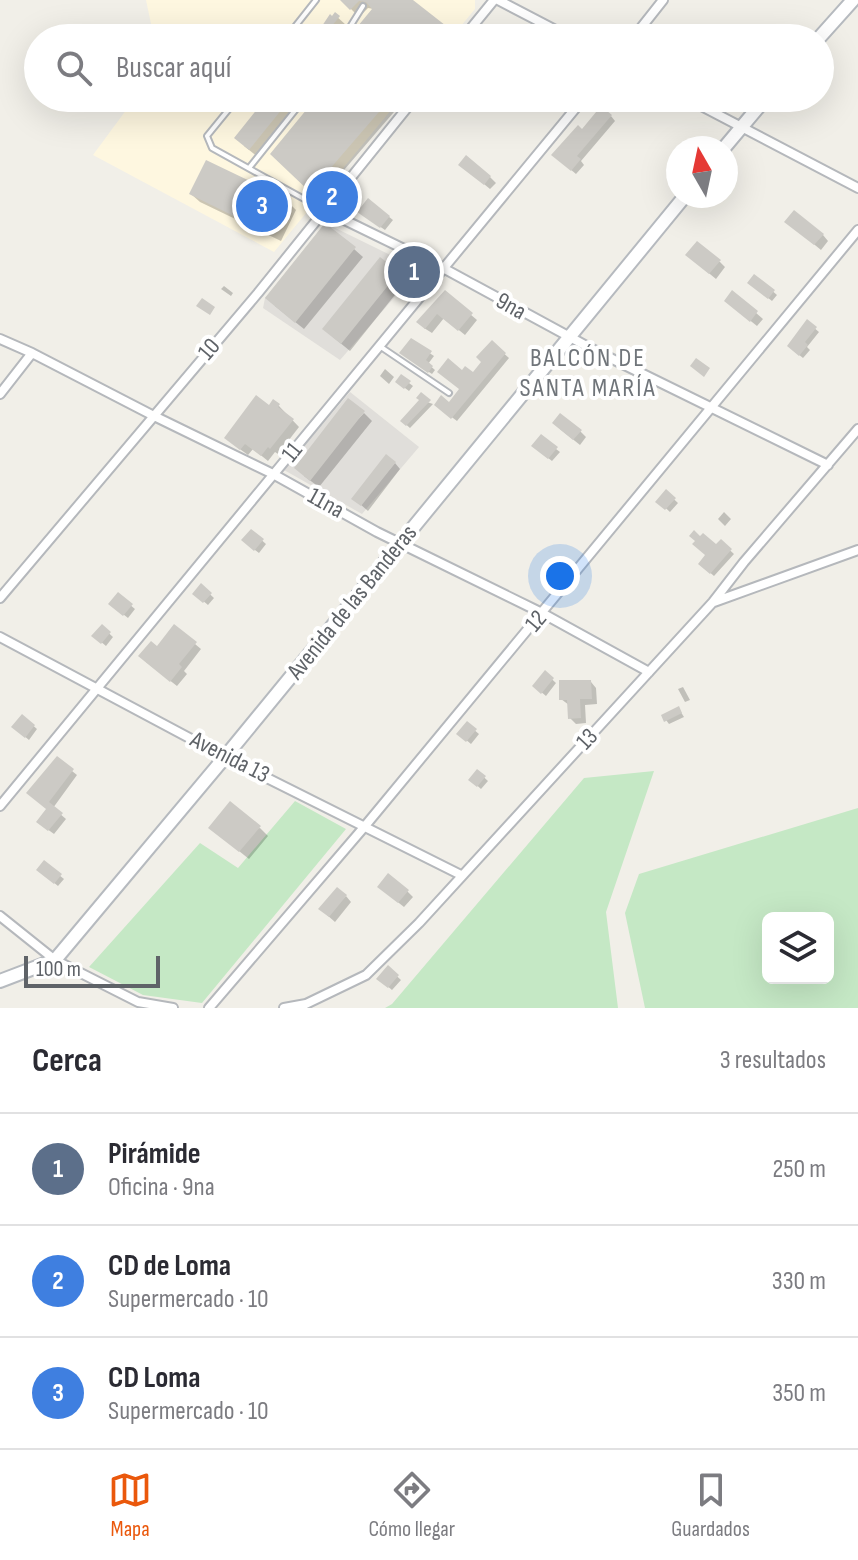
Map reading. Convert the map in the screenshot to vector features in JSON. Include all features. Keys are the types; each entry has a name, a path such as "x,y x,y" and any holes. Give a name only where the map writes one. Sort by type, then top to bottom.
{"street":[{"path":"475,24 496,0 543,24"},
{"path":"644,24 663,0"},
{"path":"832,24 853,0"},
{"name":"10","path":"0,598 258,293 404,112"},
{"name":"11","path":"0,806 572,112"},
{"path":"713,112 858,188"},
{"path":"734,136 754,112"},
{"name":"Avenida de las Banderas","path":"0,981 55,960 675,208"},
{"name":"9na","path":"324,210 828,465"},
{"name":"12","path":"209,1008 365,826 858,230"},
{"name":"11na","path":"0,339 273,474 649,672"},
{"path":"0,394 32,353"},
{"name":"13","path":"284,1008 306,1004 366,975 419,923 713,602 858,429"},
{"path":"713,602 858,550"},
{"name":"Avenida 13","path":"0,637 225,757 461,875"},
{"path":"0,916 55,960 138,1002 173,1008"}],"lane":[{"path":"297,24 316,0"},
{"path":"352,24 363,6"},
{"path":"227,112 207,136 212,148 324,210"},
{"path":"249,169 294,112"},
{"path":"379,346 449,393"}],"shaded area":[{"path":"146,0 475,0 475,9 463,24 151,24"},
{"path":"125,112 389,112 274,252 93,155"},
{"path":"325,223 419,269 340,360 263,308 265,298"},
{"path":"350,392 419,447 362,514 284,470"}],"green space":[{"path":"654,771 606,912 618,1008 385,1008 392,1004 584,778"},
{"path":"295,801 346,829 202,1003 143,995 89,967 200,843 238,868"},
{"path":"858,808 858,1008 645,1008 625,913 639,874"}],"building":[{"path":"340,0 413,0 444,24 360,24 372,9 366,2 359,1 350,10"},
{"path":"335,12 340,16 334,24 323,24 330,14 332,16"},
{"path":"255,112 280,112 249,150 234,138"},
{"path":"304,112 379,112 310,192 270,154"},
{"path":"596,112 612,115 577,156 581,159 571,171 551,155 578,125 582,129"},
{"path":"466,155 491,176 484,185 458,165"},
{"path":"206,160 289,200 272,235 189,194"},
{"path":"368,198 390,216 380,228 357,212"},
{"path":"794,210 824,234 814,245 784,222"},
{"path":"325,223 356,247 295,323 265,298"},
{"path":"697,241 721,260 709,274 685,255"},
{"path":"380,257 399,272 341,344 322,329"},
{"path":"754,274 775,290 768,299 747,283"},
{"path":"445,290 473,313 458,331 437,314 425,329 416,322"},
{"path":"732,290 758,311 750,322 724,301"},
{"path":"202,298 215,307 210,315 196,306"},
{"path":"807,319 817,327 799,356 787,346"},
{"path":"411,338 432,351 426,360 433,366 428,373 399,353"},
{"path":"492,340 506,353 451,419 434,405 441,395 449,402 459,389 437,372 448,358 462,370 465,366 473,372 481,362 476,357"},
{"path":"696,358 710,368 704,377 690,366"},
{"path":"401,374 411,381 404,389 395,382"},
{"path":"421,392 431,400 406,426 400,421 419,400 416,398"},
{"path":"256,395 269,405 273,399 294,419 261,456 245,444 240,450 224,438"},
{"path":"348,398 365,411 310,481 294,468"},
{"path":"560,413 582,430 573,440 552,423"},
{"path":"541,434 558,447 548,459 531,446"},
{"path":"386,454 396,462 361,506 351,499"},
{"path":"666,489 676,498 665,510 655,502"},
{"path":"251,529 264,539 254,551 241,540"},
{"path":"694,530 716,544 721,539 732,549 710,574 698,564 705,555 692,544 695,541 689,536"},
{"path":"201,583 212,593 203,603 192,594"},
{"path":"118,592 133,604 123,616 108,604"},
{"path":"102,624 111,632 101,644 91,636"},
{"path":"174,624 197,642 179,664 182,667 170,682 138,656 151,641 157,646"},
{"path":"545,670 554,678 541,694 532,686"},
{"path":"559,680 591,680 592,699 580,699 581,718 568,719 567,700 559,700"},
{"path":"679,706 682,713 664,722 661,715"},
{"path":"22,714 35,725 25,738 11,727"},
{"path":"467,721 477,729 466,742 456,734"},
{"path":"57,756 74,769 49,802 63,813 48,831 36,822 46,809 26,793"},
{"path":"477,769 486,776 477,787 468,780"},
{"path":"230,801 261,826 239,852 208,828"},
{"path":"44,860 62,874 54,884 36,870"},
{"path":"388,873 409,890 398,903 377,887"},
{"path":"337,887 347,895 329,917 318,909"},
{"path":"388,965 399,975 388,988 376,979"}],"place":[{"name":"CD de Loma","path":"332,197"},
{"name":"CD Loma","path":"262,206"},
{"name":"Pirámide","path":"414,272"}],"district":[{"name":"BALCÓN DE SANTA MARÍA","path":"588,373"}]}
